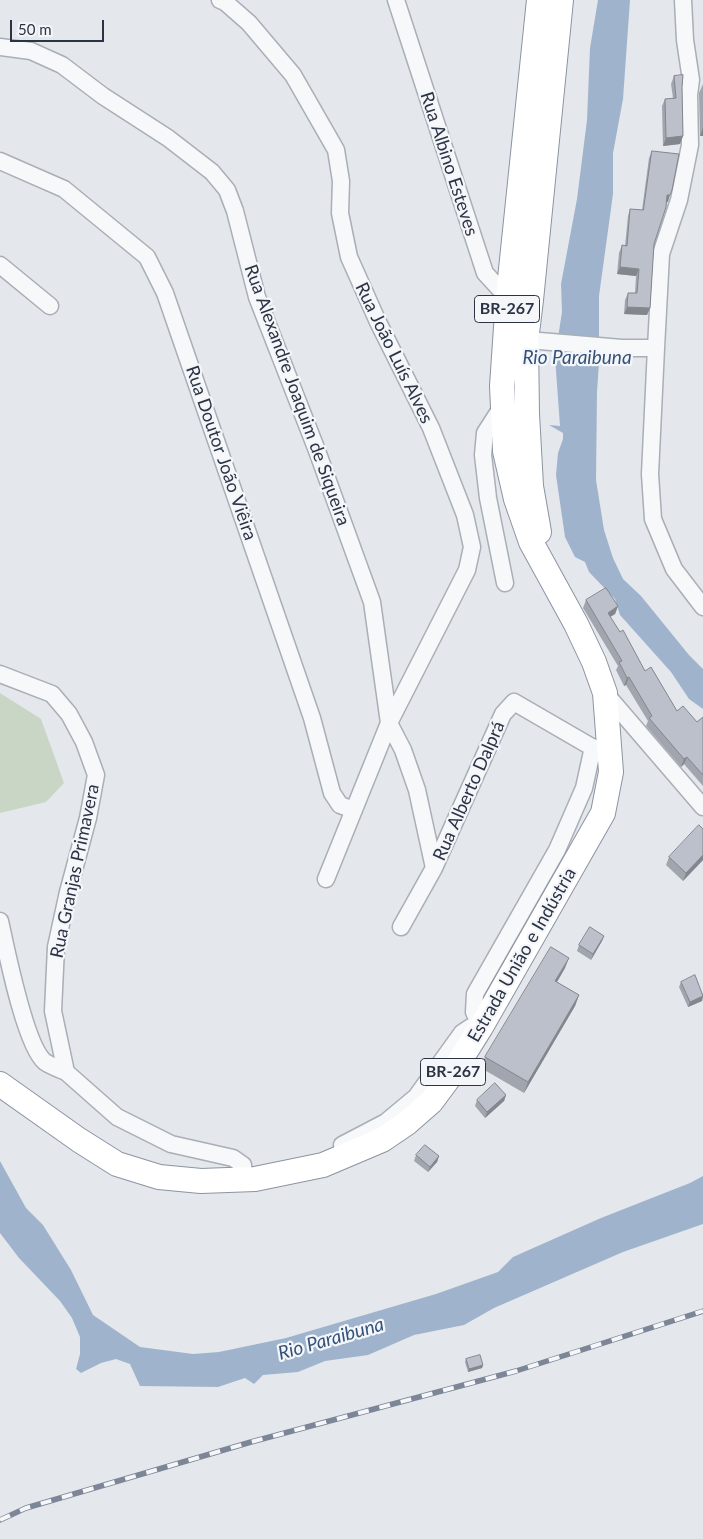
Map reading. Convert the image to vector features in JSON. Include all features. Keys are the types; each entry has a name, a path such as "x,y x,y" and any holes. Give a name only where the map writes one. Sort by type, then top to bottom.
{"highway":[{"name":"BR-267","path":"526,340 508,298 539,0"},
{"name":"BR-267","path":"560,0 526,340 528,433 534,505 539,533 566,606"},
{"name":"BR-267","path":"526,340 502,386 505,452 516,499 530,542 566,606"},
{"name":"Estrada União e Indústria","path":"0,1084 79,1140 118,1164 159,1177 202,1182 248,1180 323,1166 382,1140 407,1123 431,1102 438,1079 481,1027 603,813 611,772 602,752 605,693 587,647 566,606"}],"street":[{"name":"Rua João Luís Alves","path":"220,0 225,2 249,23 293,75 336,150 341,181 340,213 349,257 378,322 431,428 465,515 472,547 467,570 389,723 326,880"},
{"name":"Rua Albino Esteves","path":"396,0 485,273 508,298"},
{"path":"682,0 691,80 689,95 690,145 679,200 661,254 650,474 653,519 674,569 703,607"},
{"name":"Rua Alexandre Joaquim de Siqueira","path":"0,47 32,51 62,65 212,172 226,190 235,211 257,297 316,448 372,602 389,723"},
{"name":"Rua Doutor João Viêira","path":"0,161 64,189 147,257 166,293 269,591 312,718 332,793 340,805 354,810"},
{"path":"0,265 50,306"},
{"path":"508,298 531,300"},
{"path":"526,340 622,348 656,348"},
{"path":"503,405 485,433 483,455 488,498 505,583"},
{"name":"Rua Granjas Primavera","path":"0,674 52,694 69,714 84,742 96,775 88,818 68,892 56,947 53,1011 66,1072"},
{"path":"605,693 703,807"},
{"name":"Rua Alberto Dalprá","path":"401,927 434,868 503,714 514,702 602,752"},
{"path":"389,723 403,750 416,790 434,868"},
{"path":"0,921 22,1016 44,1061 66,1072 117,1117 171,1144 233,1158 244,1165 244,1174 248,1180"}],"green space":[{"path":"0,693 41,719 64,783 46,802 0,813"}],"water":[{"name":"Rio Paraibuna","path":"598,0 630,0 623,99 613,153 613,194 599,296 596,480 604,530 613,558 623,579 641,596 689,655 703,669 703,709 689,699 671,672 620,615 615,599 589,572 585,562 575,557 565,537 556,475 558,453 563,433 549,425 560,426 555,357 562,312 561,284 577,199 587,120 590,48"},
{"name":"Rio Paraibuna","path":"0,1161 26,1208 43,1225 71,1270 93,1315 140,1347 193,1354 219,1352 286,1338 436,1294 498,1272 513,1257 703,1176 703,1224 623,1252 494,1308 464,1325 414,1335 368,1355 325,1361 298,1372 263,1375 254,1384 245,1378 218,1387 140,1386 130,1364 116,1359 101,1363 81,1373 76,1369 80,1354 80,1337 72,1318 60,1301 19,1258 0,1233"}],"building":[{"path":"683,75 683,136 666,138 665,99 676,98 674,76"},
{"path":"652,151 679,154 672,190 670,195 667,195 666,207 654,244 650,308 627,307 628,293 637,293 639,269 620,267 622,245 627,246 630,209 643,210"},
{"path":"606,588 618,606 608,613 620,632 623,630 645,671 651,667 677,711 683,706 697,722 703,717 703,775 687,757 684,759 649,718 652,716 629,677 627,678 619,662 622,661 586,600"},
{"path":"699,825 703,829 703,855 686,873 669,857"},
{"path":"590,927 604,936 593,954 579,945"},
{"path":"551,947 569,958 555,981 579,995 528,1082 485,1057"},
{"path":"695,975 703,996 690,1002 681,982"},
{"path":"495,1083 506,1095 487,1112 477,1100"},
{"path":"425,1145 439,1156 430,1167 416,1155"},
{"path":"480,1355 483,1365 469,1369 466,1359"}],"railway":[{"path":"0,1520 26,1508 251,1442 516,1371 703,1311"}]}
